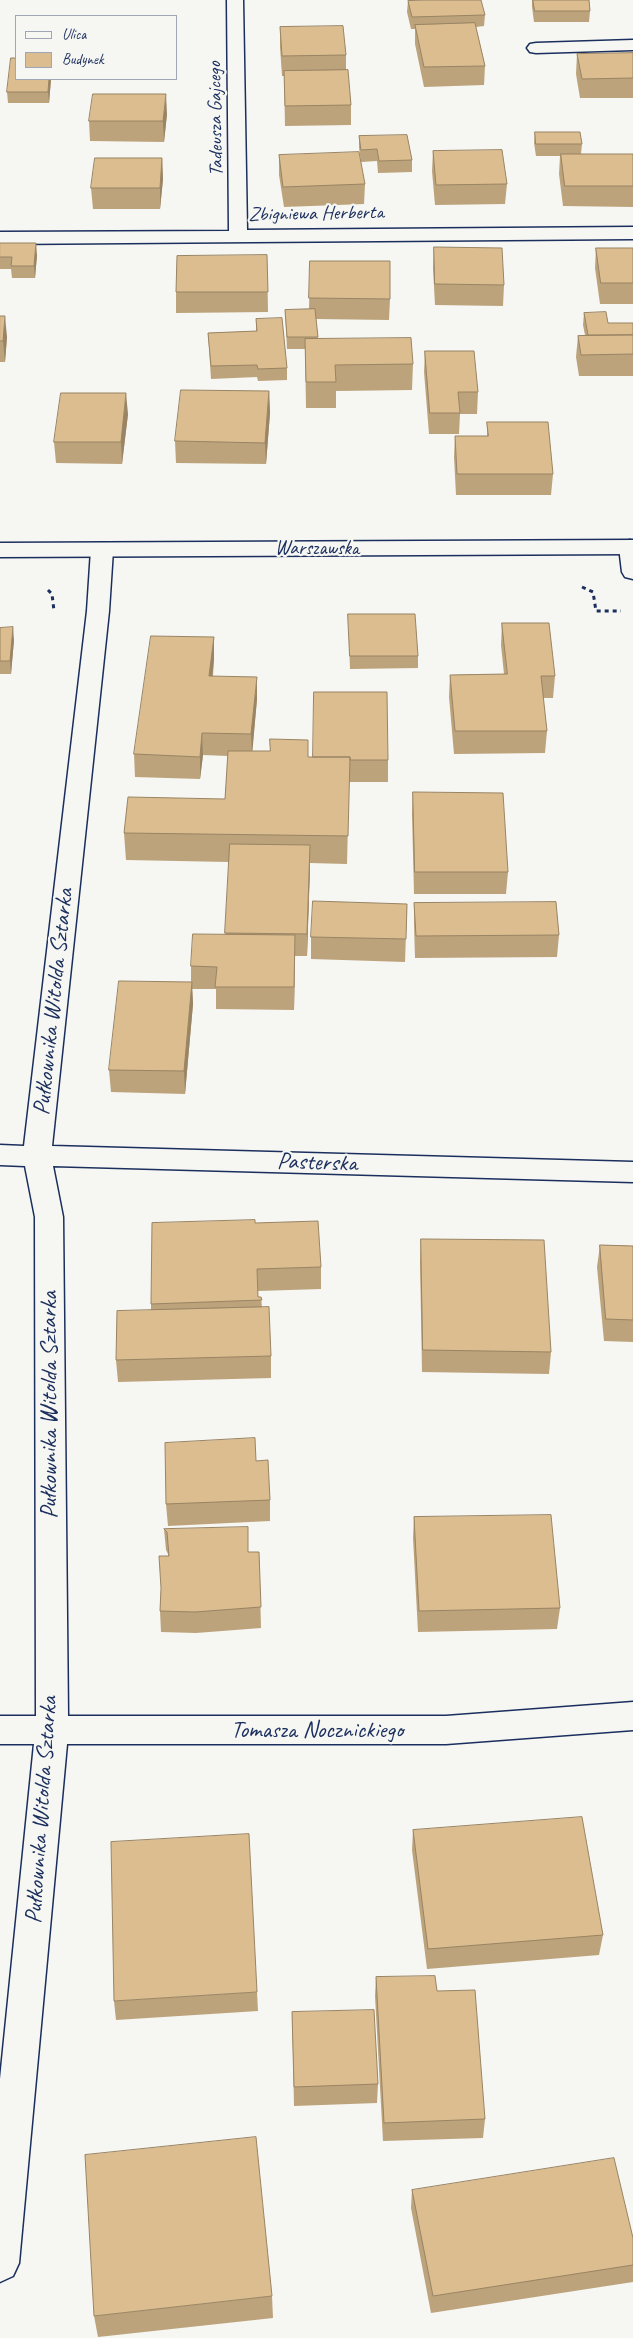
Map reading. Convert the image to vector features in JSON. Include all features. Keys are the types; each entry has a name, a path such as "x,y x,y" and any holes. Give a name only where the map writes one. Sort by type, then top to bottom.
{"street":[{"name":"Tadeusza Gajcego","path":"235,0 238,237"},
{"path":"536,48 633,45"},
{"name":"Zbigniewa Herberta","path":"0,238 633,233"},
{"path":"632,547 633,572"},
{"name":"Warszawska","path":"0,550 632,547"},
{"name":"Pułkownika Witolda Sztarka","path":"0,2263 52,1731 49,1217 37,1155 98,611 102,550"},
{"name":"Pasterska","path":"0,1155 633,1172"},
{"name":"Tomasza Nocznickiego","path":"0,1730 446,1730 633,1716"}],"path":[{"path":"41,588 50,590 53,610"},
{"path":"596,611 624,611"}],"building":[{"path":"481,0 485,15 412,17 408,1"},
{"path":"533,0 589,0 590,11 535,11"},
{"path":"475,23 485,66 424,67 415,25"},
{"path":"343,26 346,55 282,56 280,27"},
{"path":"633,53 633,78 582,79 577,54"},
{"path":"11,58 15,58 15,80 49,80 48,92 7,92"},
{"path":"348,70 351,105 285,106 284,71"},
{"path":"93,94 166,94 163,121 89,121"},
{"path":"535,132 580,132 582,144 536,144"},
{"path":"407,135 412,160 379,161 377,149 361,150 359,136"},
{"path":"502,150 507,184 436,185 433,151"},
{"path":"359,152 365,184 283,187 279,155"},
{"path":"561,154 633,154 633,186 565,186"},
{"path":"95,158 162,158 160,188 91,188"},
{"path":"0,243 36,243 34,266 11,266 12,257 0,257"},
{"path":"434,247 502,248 504,285 435,284"},
{"path":"596,248 633,248 633,283 601,283"},
{"path":"267,255 268,292 176,292 177,256"},
{"path":"310,261 390,261 390,299 309,298"},
{"path":"315,309 318,337 287,337 285,310"},
{"path":"606,312 608,323 633,323 633,335 588,335 584,313"},
{"path":"0,316 5,316 3,341 0,341"},
{"path":"282,318 287,368 258,369 257,365 211,366 208,333 257,331 256,319"},
{"path":"633,335 633,354 581,355 578,336"},
{"path":"411,338 413,364 335,365 336,382 306,382 305,339"},
{"path":"425,351 474,351 478,392 458,392 460,413 430,413"},
{"path":"181,390 269,391 265,443 175,441"},
{"path":"61,393 126,393 121,442 54,442"},
{"path":"487,422 548,422 553,474 457,474 455,436 488,436"},
{"path":"348,614 415,614 418,656 350,656"},
{"path":"502,623 549,623 555,676 541,676 547,731 455,731 450,675 507,674"},
{"path":"13,627 10,661 0,661 0,628"},
{"path":"151,636 214,637 209,676 257,677 251,734 202,733 200,757 134,754"},
{"path":"314,692 387,692 388,760 350,760 350,757 313,757"},
{"path":"270,739 308,740 308,757 350,757 348,836 124,833 128,797 225,799 228,751 270,751"},
{"path":"413,792 503,793 508,872 415,872"},
{"path":"230,844 310,845 307,934 225,933"},
{"path":"313,901 407,904 406,939 311,937"},
{"path":"556,902 559,935 416,936 414,903"},
{"path":"193,934 295,935 294,987 215,987 217,967 191,966"},
{"path":"119,981 192,982 184,1071 109,1070"},
{"path":"255,1220 255,1223 318,1221 321,1267 257,1269 258,1297 261,1297 262,1300 151,1304 152,1223"},
{"path":"421,1239 544,1240 551,1352 423,1350"},
{"path":"600,1245 633,1246 633,1320 606,1319"},
{"path":"269,1307 271,1356 116,1360 117,1311"},
{"path":"255,1438 256,1461 268,1460 270,1500 166,1504 165,1443"},
{"path":"551,1515 560,1608 419,1611 414,1517"},
{"path":"248,1527 248,1552 259,1552 261,1607 195,1612 160,1611 159,1556 169,1556 167,1532 164,1529"},
{"path":"582,1817 603,1935 428,1949 413,1830"},
{"path":"249,1834 257,1992 114,2001 111,1842"},
{"path":"435,1976 437,1991 475,1990 485,2119 384,2123 376,1977"},
{"path":"374,2010 378,2084 294,2087 292,2012"},
{"path":"256,2137 272,2296 94,2316 85,2155"},
{"path":"614,2158 633,2238 633,2265 433,2296 412,2190"}]}
